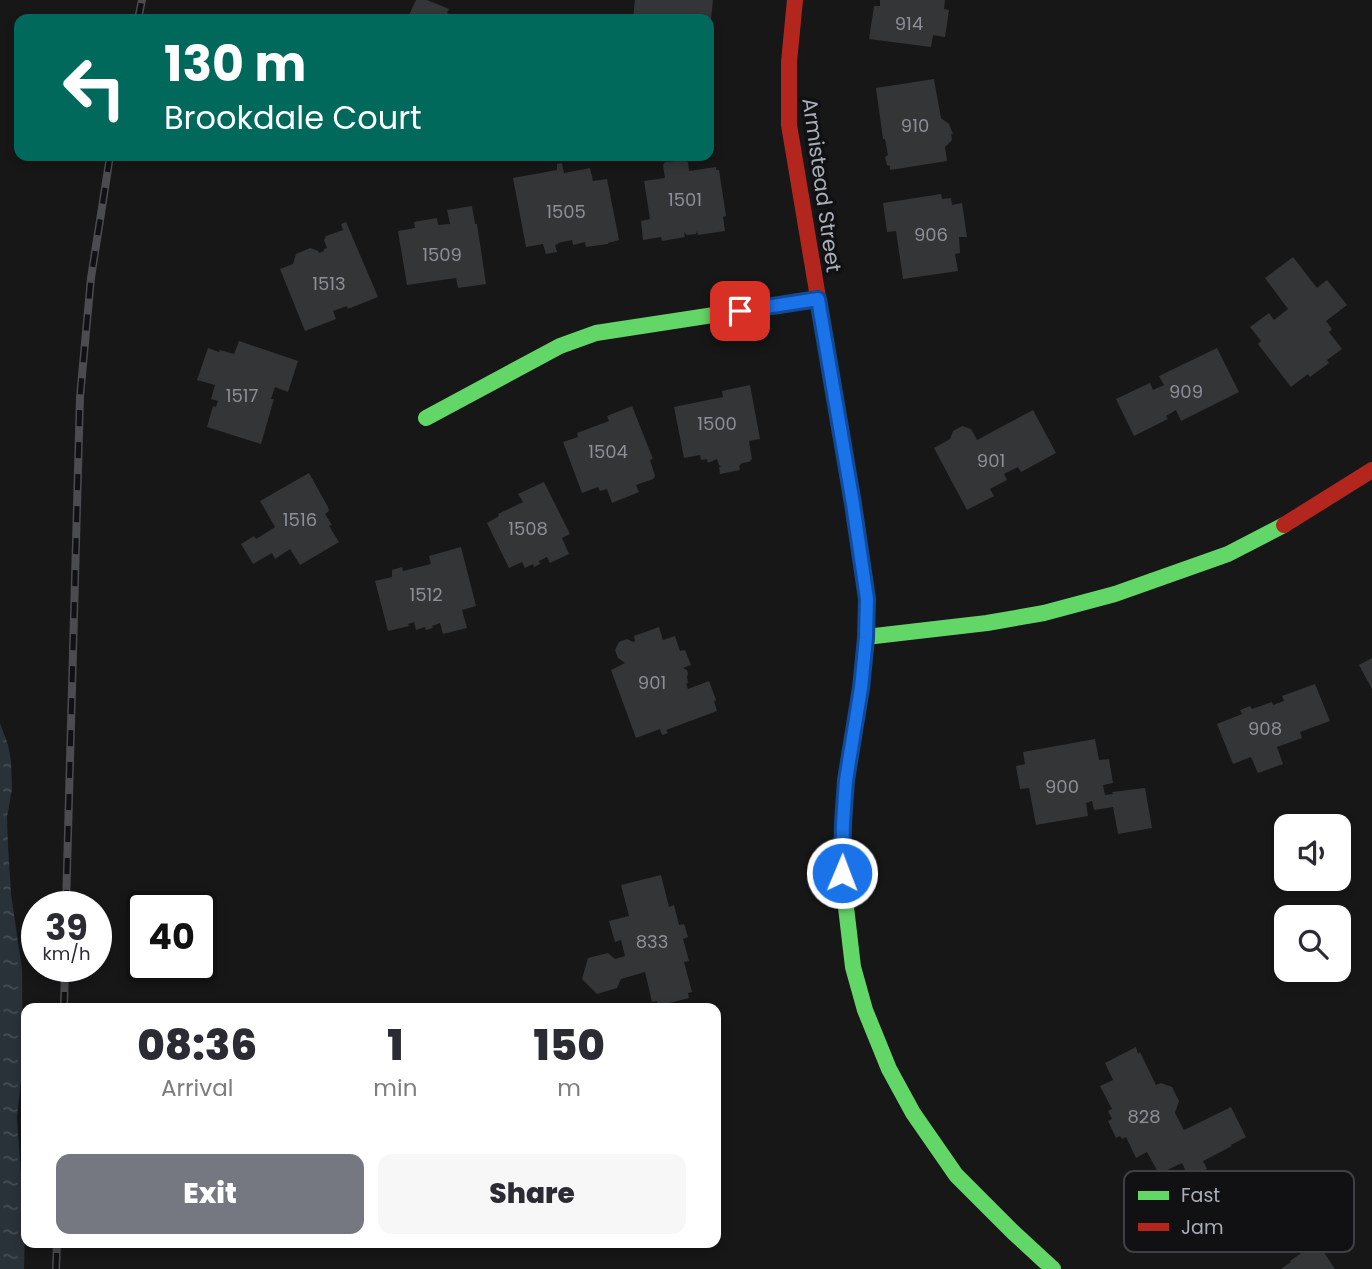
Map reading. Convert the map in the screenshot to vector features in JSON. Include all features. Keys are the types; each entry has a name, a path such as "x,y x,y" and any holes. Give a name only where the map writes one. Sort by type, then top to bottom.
{"street":[{"name":"Armistead Street","path":"795,0 788,61 789,125 863,561 867,599 861,688 846,780 843,823 842,873 853,967 865,1010 889,1069 913,1113 956,1175 1053,1269"},
{"path":"426,418 560,346 596,333 818,299"},
{"path":"866,638 1044,613 1115,594 1217,558 1249,543 1293,520 1372,470"}],"water":[{"path":"0,723 11,761 8,845 22,982 21,1081 17,1118 24,1269 0,1269"}],"building":[{"path":"416,0 427,0 449,9 447,13 449,14 409,14"},
{"path":"635,0 713,0 712,14 634,14"},
{"path":"880,0 945,0 944,9 949,10 945,37 933,35 931,47 869,39 874,6 880,6"},
{"path":"934,79 941,118 949,124 953,134 952,140 945,147 947,161 890,170 885,157 888,155 883,139 876,88"},
{"path":"686,161 689,171 716,167 716,170 719,170 726,216 723,217 725,231 698,235 697,231 696,234 687,235 684,232 685,237 662,241 661,237 643,240 641,221 650,219 644,181 665,178 665,162"},
{"path":"562,163 564,173 590,168 593,181 607,179 619,240 586,247 585,242 573,245 572,240 558,243 555,245 557,252 546,254 543,244 526,247 513,178 557,170 557,164"},
{"path":"941,194 942,199 951,198 952,205 962,203 967,237 959,237 960,253 955,254 958,271 903,279 896,231 887,232 883,203"},
{"path":"472,206 486,284 458,288 456,278 407,285 398,231 415,228 414,222 437,218 438,225 450,224 447,210"},
{"path":"346,222 378,297 348,309 347,306 333,311 336,319 305,331 280,269 293,264 296,254 310,248 319,253 324,251 327,248 324,240 326,236 343,230 341,224"},
{"path":"1293,257 1317,288 1327,280 1347,305 1326,321 1332,329 1329,332 1342,349 1327,360 1329,363 1291,387 1258,344 1261,341 1250,327 1269,313 1274,320 1288,309 1265,278"},
{"path":"239,341 298,361 288,392 275,387 261,444 207,427 213,406 216,407 218,401 211,399 215,385 197,380 208,348 234,354"},
{"path":"1217,348 1239,392 1181,421 1176,410 1166,416 1168,419 1134,436 1116,399 1150,383 1153,390 1164,385 1159,376"},
{"path":"750,385 760,439 749,441 752,459 742,463 740,470 720,474 721,467 717,459 708,463 707,459 701,460 700,455 684,458 674,407 723,397 722,391"},
{"path":"632,406 653,459 650,460 655,476 636,485 639,492 612,503 607,489 600,491 598,487 582,493 563,442 578,437 577,433 609,421 607,416"},
{"path":"1033,410 1056,453 1021,472 1018,467 1004,474 1007,480 990,489 994,496 967,510 934,448 950,439 953,431 962,426 971,429 977,440"},
{"path":"309,473 328,507 329,511 325,514 339,542 300,565 290,549 275,559 272,553 253,564 241,544 254,536 256,539 275,527 260,501"},
{"path":"544,482 570,534 562,538 569,554 550,563 547,557 534,567 533,564 525,568 522,562 509,568 487,523 499,516 498,514 523,502 518,494"},
{"path":"461,547 476,606 462,610 467,628 443,634 440,623 432,626 433,628 416,630 414,622 408,624 409,626 388,631 375,581 392,577 392,570 402,567 403,571 431,564 429,556"},
{"path":"659,627 663,640 675,636 680,651 685,650 691,665 683,668 688,674 688,689 709,681 717,711 666,730 668,733 662,735 660,729 636,738 611,670 625,663 618,658 615,650 619,642 627,639 633,642 634,636"},
{"path":"1372,658 1372,689 1359,665"},
{"path":"1315,684 1330,721 1300,732 1302,738 1277,747 1283,764 1258,773 1251,757 1233,764 1217,724 1242,714 1240,710 1272,702 1273,705 1284,701 1282,696"},
{"path":"1095,739 1099,760 1109,759 1113,783 1103,785 1105,795 1145,788 1152,828 1118,834 1113,807 1094,810 1092,801 1086,803 1088,816 1036,825 1029,788 1020,789 1016,766 1025,764 1023,752"},
{"path":"661,875 669,907 674,905 679,925 684,924 688,937 683,939 689,961 684,962 692,992 688,993 689,998 670,1003 652,1002 645,972 621,979 617,988 597,994 582,979 588,958 608,953 615,959 625,956 621,940 615,942 609,921 629,916 621,885"},
{"path":"1136,1047 1156,1085 1161,1083 1172,1087 1179,1101 1175,1113 1184,1130 1231,1107 1246,1137 1203,1161 1207,1169 1203,1171 1186,1171 1182,1163 1165,1171 1157,1171 1147,1152 1136,1158 1126,1137 1116,1138 1108,1121 1112,1119 1108,1111 1112,1109 1100,1086 1113,1080 1105,1063"},
{"path":"1303,1252 1324,1252 1335,1269 1281,1269"}],"railway":[{"path":"139,14 142,0"},
{"path":"66,891 80,397 91,278 109,161"},
{"path":"64,1003 65,982"},
{"path":"56,1269 57,1248"}],"traffic: fast":[{"path":"426,418 560,346 596,333 818,299"},
{"path":"826,345 867,599 861,688 846,780 843,823 842,873 853,967 865,1010 889,1069 913,1113 956,1175 1053,1269"},
{"path":"866,637 987,623 1044,613 1115,594 1228,554 1284,525"}],"traffic: jam":[{"path":"795,0 789,62 789,125 826,345"},
{"path":"1284,525 1372,470"}],"route":[{"path":"740,311 818,299 863,561 867,599 861,688 846,780 842,873"}]}
